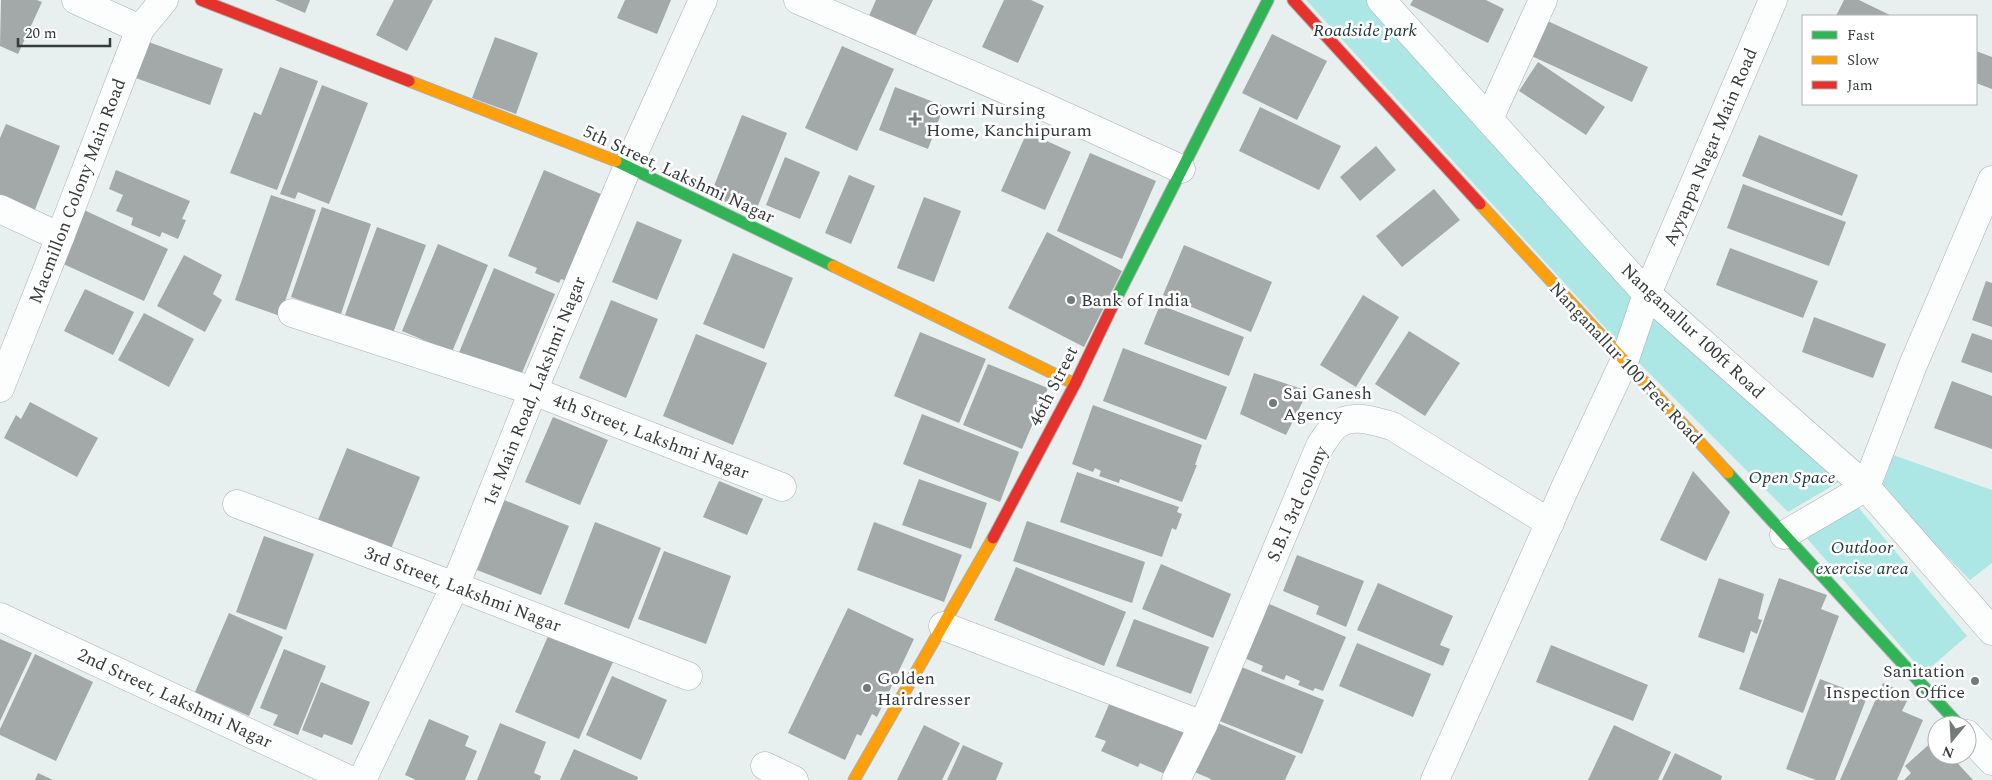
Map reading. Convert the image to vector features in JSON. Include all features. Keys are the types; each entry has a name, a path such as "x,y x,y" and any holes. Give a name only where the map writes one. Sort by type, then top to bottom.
{"street":[{"path":"76,0 140,29"},
{"name":"Macmillon Colony Main Road","path":"0,388 140,29 164,0"},
{"name":"5th Street, Lakshmi Nagar","path":"201,0 628,166 1075,384"},
{"name":"1st Main Road, Lakshmi Nagar","path":"362,780 454,586 628,166 703,0"},
{"path":"798,0 1034,102 1181,169"},
{"name":"46th Street","path":"854,780 944,626 1020,488 1075,384 1128,272 1268,0"},
{"name":"Nanganallur 100 Feet Road","path":"1292,0 1950,715"},
{"name":"Nanganallur 100ft Road","path":"1381,0 1647,294 1866,487 1992,631"},
{"path":"1489,120 1543,0"},
{"name":"Ayyappa Nagar Main Road","path":"1443,778 1550,522 1624,362 1647,294 1766,2"},
{"path":"1784,535 1866,487 1913,365 1992,180"},
{"path":"0,209 60,237"},
{"name":"4th Street, Lakshmi Nagar","path":"292,313 534,391 782,487"},
{"name":"S.B.I 3rd colony","path":"1176,780 1203,725 1320,446 1335,426 1352,419 1371,420 1392,426 1550,522"},
{"name":"3rd Street, Lakshmi Nagar","path":"237,504 688,676"},
{"name":"2nd Street, Lakshmi Nagar","path":"0,617 350,780"},
{"path":"944,626 1203,725"},
{"path":"1977,745 1992,761"},
{"path":"765,766 794,780"}],"green space":[{"name":"Roadside park","path":"1306,0 1369,0 1638,297 1621,345"},
{"name":"Open Space","path":"1655,312 1839,482 1788,512 1635,359"},
{"path":"1893,455 1992,490 1992,563 1970,580 1881,490"},
{"name":"Outdoor exercise area","path":"1852,500 1967,636 1924,673 1805,536"}],"building":[{"path":"1,0 37,0 42,2 18,54 0,46"},
{"path":"275,0 310,0 305,13"},
{"path":"394,0 433,0 407,51 376,35"},
{"path":"625,0 671,0 657,34 617,18"},
{"path":"876,0 933,0 914,38 869,16"},
{"path":"1004,0 1031,0 1044,6 1018,63 982,47"},
{"path":"1413,0 1486,0 1504,9 1488,43 1410,5"},
{"path":"1844,0 1859,0 1890,15 1836,15"},
{"path":"1541,18 1648,67 1632,102 1525,53"},
{"path":"1272,34 1327,61 1297,120 1242,93"},
{"path":"495,37 538,53 516,114 472,98"},
{"path":"146,41 223,69 210,105 133,77"},
{"path":"842,46 894,69 857,151 805,128"},
{"path":"1977,51 1992,57 1992,89 1977,83"},
{"path":"1538,62 1605,107 1586,135 1519,91"},
{"path":"280,67 318,81 277,190 230,173 254,112 261,115"},
{"path":"322,85 368,103 329,204 298,192 295,199 280,194"},
{"path":"895,87 944,106 928,149 879,130"},
{"path":"1260,107 1341,146 1319,190 1239,151"},
{"path":"742,115 787,133 755,213 710,196"},
{"path":"6,124 60,146 32,217 0,204 0,138"},
{"path":"1027,132 1071,152 1045,210 1001,191"},
{"path":"1759,135 1858,175 1842,216 1742,176"},
{"path":"1376,146 1396,170 1360,201 1340,177"},
{"path":"1090,153 1156,181 1122,259 1057,231"},
{"path":"785,157 820,172 800,219 766,205"},
{"path":"116,170 190,201 182,219 186,220 178,239 162,232 160,237 131,225 133,218 116,211 123,195 109,189"},
{"path":"544,170 608,197 572,283 561,279 559,283 535,273 537,268 508,256"},
{"path":"849,175 875,186 851,244 825,233"},
{"path":"1743,184 1846,222 1829,266 1727,228"},
{"path":"1434,189 1460,220 1402,267 1376,236"},
{"path":"271,195 316,210 280,316 235,300"},
{"path":"924,197 961,211 934,282 897,268"},
{"path":"322,207 371,224 341,314 291,297"},
{"path":"84,210 168,249 144,301 59,262"},
{"path":"637,221 682,240 657,300 612,282"},
{"path":"377,227 426,245 393,333 345,315"},
{"path":"1047,232 1122,271 1084,347 1008,308"},
{"path":"438,244 488,265 452,352 402,331"},
{"path":"1184,245 1272,282 1251,332 1163,295"},
{"path":"1730,248 1818,281 1803,318 1716,285"},
{"path":"733,253 793,278 764,349 703,324"},
{"path":"184,255 222,275 213,294 222,300 205,332 157,306"},
{"path":"494,268 555,294 519,380 458,355"},
{"path":"1986,281 1992,283 1992,327 1972,320"},
{"path":"85,289 134,312 113,355 64,331"},
{"path":"1363,295 1399,317 1356,387 1320,365"},
{"path":"611,300 658,319 626,398 579,378"},
{"path":"1160,305 1244,337 1229,376 1144,344"},
{"path":"144,313 194,339 169,387 118,360"},
{"path":"1814,317 1886,344 1873,378 1802,352"},
{"path":"1409,331 1460,363 1425,416 1375,384"},
{"path":"920,332 986,359 959,423 894,396"},
{"path":"1972,333 1992,340 1992,373 1961,362"},
{"path":"696,334 767,363 733,445 663,416"},
{"path":"1123,348 1227,387 1206,440 1103,401"},
{"path":"988,364 1048,388 1022,449 963,425"},
{"name":"Sai Ganesh Agency","path":"1254,373 1308,391 1286,435 1240,414"},
{"path":"1952,381 1992,396 1992,449 1934,428"},
{"path":"30,402 98,438 77,477 4,438 16,415 21,419"},
{"path":"1093,405 1202,445 1195,465 1197,465 1182,502 1120,479 1119,483 1099,476 1101,471 1095,468 1093,472 1072,464"},
{"path":"922,414 1019,452 1000,502 903,464"},
{"path":"553,417 608,440 580,505 525,482"},
{"path":"347,448 420,477 391,549 318,520"},
{"path":"1693,471 1730,512 1706,561 1660,540"},
{"path":"1077,472 1179,507 1177,512 1182,514 1176,530 1172,528 1162,557 1060,522"},
{"path":"919,479 987,503 971,549 902,525"},
{"path":"719,481 763,499 747,535 703,517"},
{"path":"504,500 569,526 541,595 477,570"},
{"path":"1027,521 1145,562 1132,603 1013,561"},
{"path":"595,522 661,548 629,629 564,604"},
{"path":"874,522 962,555 944,602 857,570"},
{"path":"264,536 314,554 286,630 236,612"},
{"path":"664,551 731,576 706,644 638,619"},
{"path":"1297,555 1364,581 1346,627 1316,614 1319,606 1283,591"},
{"path":"1161,564 1231,594 1213,638 1142,609"},
{"path":"1016,567 1126,612 1104,666 994,620"},
{"path":"1719,578 1764,594 1758,619 1762,620 1757,634 1751,631 1744,653 1698,637"},
{"path":"1779,578 1827,595 1821,609 1839,616 1803,713 1739,689"},
{"path":"1378,583 1453,616 1440,645 1450,649 1443,666 1357,630"},
{"path":"1260,600 1346,637 1323,691 1315,688 1313,691 1298,685 1300,681 1286,675 1284,680 1261,671 1263,666 1237,655"},
{"path":"848,608 914,639 877,717 872,714 861,736 857,734 845,760 788,733"},
{"path":"229,613 283,637 249,716 195,692"},
{"path":"1134,619 1209,647 1191,694 1116,666"},
{"path":"549,634 613,662 579,739 515,712"},
{"path":"0,639 32,653 0,721"},
{"path":"1357,643 1431,674 1413,717 1339,686"},
{"path":"1551,645 1648,685 1633,721 1536,682"},
{"path":"284,649 326,666 298,735 273,725 278,715 260,708"},
{"path":"35,654 93,682 56,761 0,735 0,729"},
{"path":"1239,666 1324,700 1302,754 1217,720"},
{"path":"612,676 667,700 641,760 586,735"},
{"path":"1820,679 1867,697 1835,780 1816,780 1786,769"},
{"path":"321,682 370,702 352,745 324,734 322,738 302,730"},
{"path":"1883,683 1910,695 1902,711 1923,720 1897,780 1840,780"},
{"path":"1113,695 1195,730 1174,778 1140,763 1138,767 1101,751 1106,741 1095,737"},
{"path":"429,719 469,736 465,746 477,751 465,780 416,780 405,775"},
{"path":"1213,721 1296,756 1285,780 1210,780 1192,771"},
{"path":"500,723 546,742 534,773 541,776 540,780 477,780"},
{"path":"924,725 960,743 942,780 897,780"},
{"path":"1614,725 1671,752 1658,780 1588,780"},
{"path":"963,745 1003,763 996,780 947,780"},
{"path":"1927,746 1927,765 1959,765 1973,780 1904,780 1911,773 1905,766"},
{"path":"574,749 638,777 637,780 560,780"},
{"path":"1675,753 1722,776 1721,780 1662,780"},
{"path":"38,773 53,780 35,780"}],"traffic: fast":[{"path":"1112,307 1268,0"},
{"path":"616,161 833,266"},
{"path":"1728,473 1950,715"}],"traffic: slow":[{"path":"409,81 616,161"},
{"path":"1480,204 1728,473"},
{"path":"833,266 1075,384"},
{"path":"854,780 993,538"}],"traffic: jam":[{"path":"201,0 409,81"},
{"path":"1293,0 1480,204"},
{"path":"993,538 1075,384 1112,307"}],"place":[{"name":"Gowri Nursing Home, Kanchipuram","path":"915,119"},
{"name":"Bank of India","path":"1071,300"},
{"name":"Sai Ganesh Agency","path":"1273,403"},
{"name":"Sanitation Inspection Office","path":"1975,681"},
{"name":"Golden Hairdresser","path":"867,688"}]}
